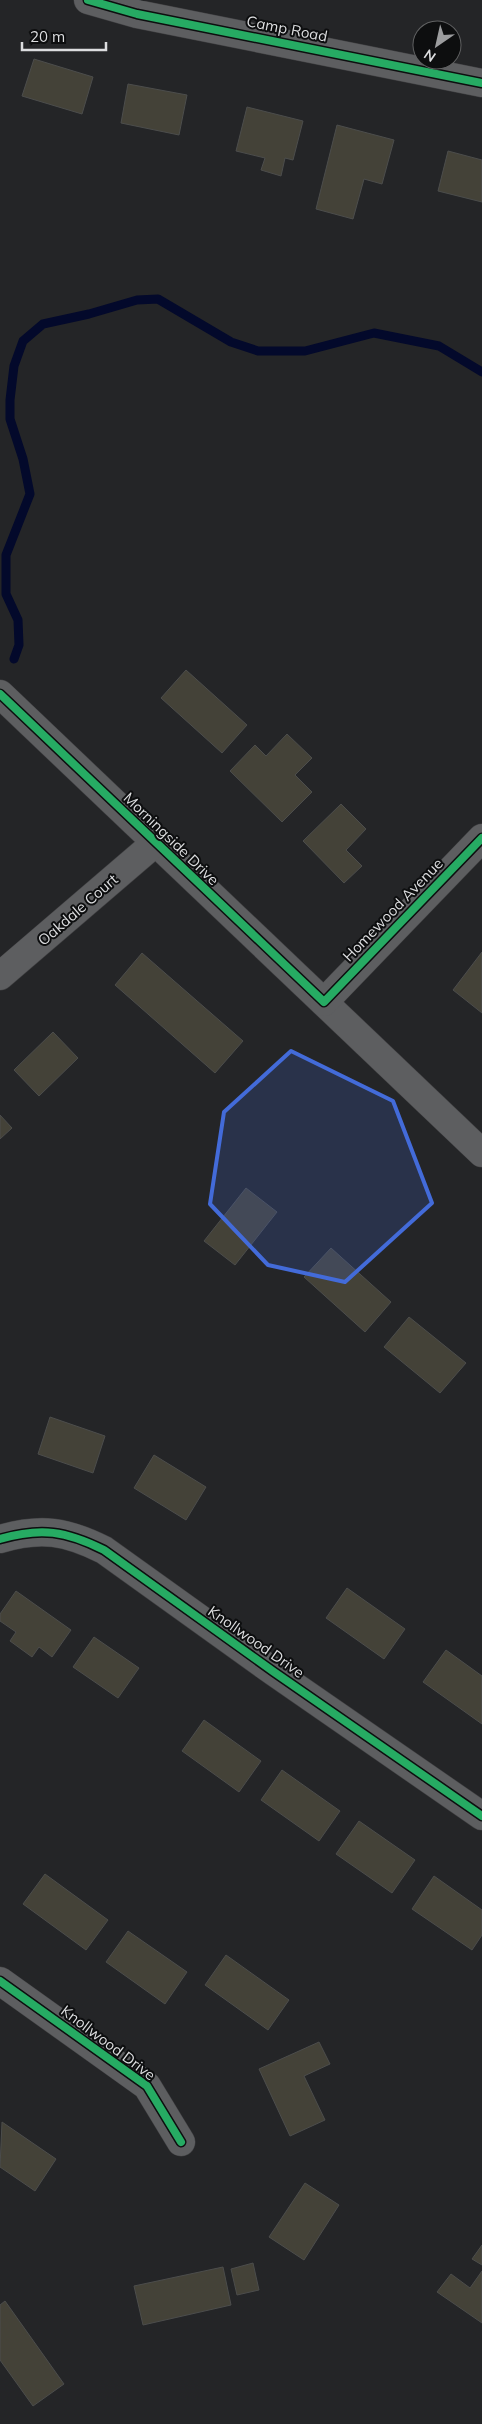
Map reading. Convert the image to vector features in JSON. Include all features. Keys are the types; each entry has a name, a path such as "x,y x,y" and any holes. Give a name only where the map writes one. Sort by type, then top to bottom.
{"street":[{"name":"Camp Road","path":"88,0 137,14 482,82"},
{"name":"Morningside Drive","path":"0,694 482,1153"},
{"name":"Homewood Avenue","path":"324,1002 482,838"},
{"name":"Oakdale Court","path":"0,976 155,843"},
{"name":"Knollwood Drive","path":"0,1539 25,1532 52,1532 79,1538 104,1550 274,1672 482,1816"},
{"name":"Knollwood Drive","path":"0,1981 147,2086 181,2142"}],"highlighted area":[{"path":"291,1051 393,1101 432,1203 345,1282 268,1265 210,1204 224,1112"}],"building":[{"path":"34,59 93,77 82,114 22,96"},
{"path":"128,84 187,95 179,135 121,123"},
{"path":"247,107 303,121 293,160 285,158 281,176 261,170 265,158 236,151"},
{"path":"337,125 394,140 382,184 364,179 353,219 316,209"},
{"path":"448,151 482,160 482,202 438,191"},
{"path":"186,670 247,725 222,753 161,698"},
{"path":"287,734 312,758 295,775 312,792 282,822 230,771 255,745 266,756"},
{"path":"341,804 366,829 346,850 362,866 344,883 303,841"},
{"path":"482,952 482,1013 453,990"},
{"path":"142,953 243,1041 215,1073 115,985"},
{"path":"53,1032 78,1058 39,1096 14,1070"},
{"path":"0,1115 12,1128 0,1139"},
{"path":"246,1188 277,1212 235,1265 204,1241"},
{"path":"331,1248 391,1302 365,1332 304,1277"},
{"path":"409,1317 466,1363 440,1393 384,1347"},
{"path":"50,1417 105,1436 93,1473 38,1454"},
{"path":"154,1455 206,1487 186,1520 134,1488"},
{"path":"347,1588 405,1629 384,1659 326,1618"},
{"path":"16,1591 71,1630 52,1657 39,1647 32,1657 10,1641 16,1632 0,1621 0,1614"},
{"path":"94,1637 139,1668 118,1698 73,1667"},
{"path":"446,1650 482,1676 482,1724 423,1682"},
{"path":"204,1720 261,1761 239,1792 182,1751"},
{"path":"282,1770 340,1811 319,1841 261,1800"},
{"path":"359,1821 415,1860 392,1893 336,1854"},
{"path":"45,1874 108,1920 86,1950 23,1904"},
{"path":"434,1876 482,1910 482,1935 472,1950 412,1909"},
{"path":"128,1931 187,1972 165,2004 106,1962"},
{"path":"226,1955 289,2000 268,2030 205,1985"},
{"path":"319,2042 330,2064 304,2076 325,2120 290,2136 259,2069"},
{"path":"2,2122 56,2159 35,2191 0,2167"},
{"path":"305,2183 339,2205 304,2260 269,2237"},
{"path":"482,2245 482,2265 472,2259"},
{"path":"253,2263 259,2290 237,2295 231,2269"},
{"path":"223,2267 231,2305 143,2325 134,2286"},
{"path":"482,2271 482,2323 437,2292 451,2274 470,2288"},
{"path":"5,2301 64,2384 33,2406 0,2360 0,2305"}],"waterway":[{"path":"14,659 19,645 18,620 6,594 6,555 30,494 23,459 10,419 10,400 14,366 23,341 43,324 89,314 137,300 158,299 231,342 258,351 305,351 374,333 439,346 482,372"}],"cycle path":[{"path":"88,0 137,14 482,83"},
{"path":"0,694 324,1002 482,838"},
{"path":"0,1539 28,1533 53,1533 65,1535 104,1550 274,1672 482,1816"},
{"path":"0,1981 147,2086 181,2142"}]}
